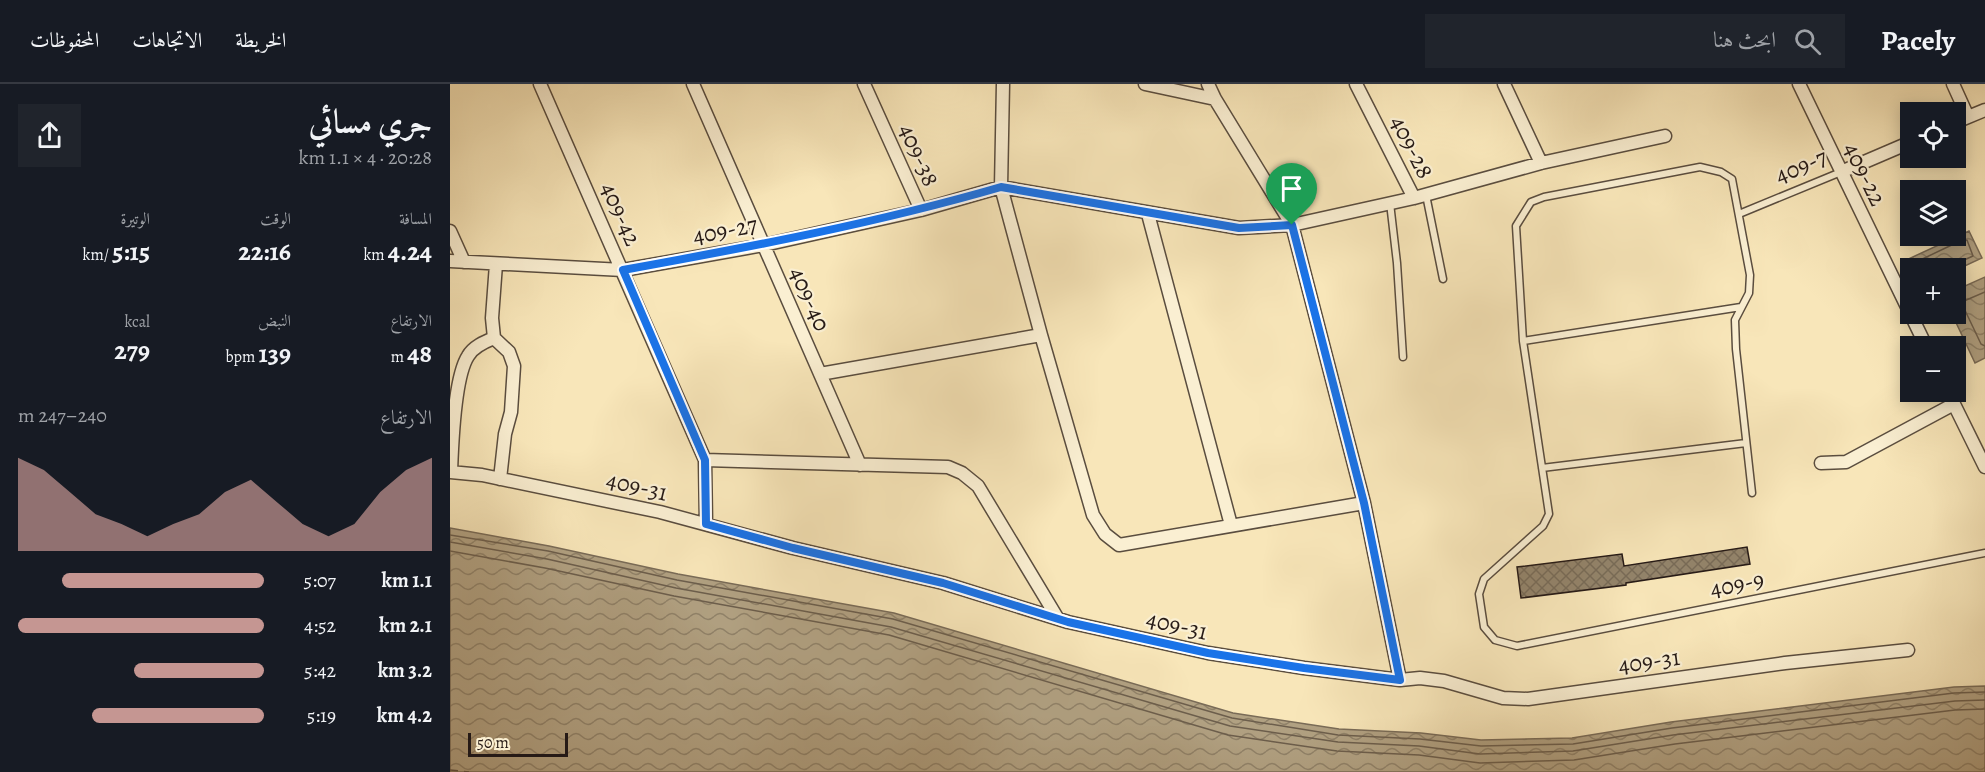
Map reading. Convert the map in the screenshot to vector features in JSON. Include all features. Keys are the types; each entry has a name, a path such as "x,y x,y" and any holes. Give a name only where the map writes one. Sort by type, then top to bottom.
{"street":[{"name":"409-42","path":"540,84 705,460"},
{"name":"409-40","path":"693,84 860,465"},
{"name":"409-38","path":"864,84 921,210"},
{"path":"1003,84 1001,187 1093,515 1105,534 1119,545 1364,503"},
{"path":"1145,84 1215,99"},
{"path":"1208,84 1292,225 1364,503 1400,680"},
{"name":"409-28","path":"1356,84 1420,196"},
{"name":"409-22","path":"1799,84 1921,336"},
{"path":"1953,84 1968,117 1985,110"},
{"path":"1507,85 1541,164"},
{"path":"1001,187 1239,228 1292,225 1665,136"},
{"name":"409-7","path":"1841,172 1900,147"},
{"name":"409-27","path":"450,261 623,270 764,244 921,210 1001,187"},
{"path":"1148,214 1231,525"},
{"path":"450,231 464,262"},
{"path":"496,264 492,318 494,338 509,352 514,366 511,412 505,434 500,479"},
{"path":"820,374 1041,335"},
{"path":"450,472 460,376 468,356 481,344 494,338"},
{"path":"1821,464 1846,462 1954,404 1985,467"},
{"path":"706,524 705,460 948,467 962,472 978,486 1058,619"},
{"name":"409-31","path":"450,472 500,479 660,512 793,548 943,583 1058,619 1208,653 1400,680 1420,678 1444,681 1503,698 1528,699 1785,663 1908,650"}],"lane":[{"path":"1746,442 1542,468 1523,341 1516,226 1531,202 1544,197 1700,167 1721,172 1732,179 1750,275 1749,293 1735,320 1736,349 1752,493"},
{"name":"409-7","path":"1739,214 1841,172"},
{"path":"1420,196 1443,279"},
{"path":"1390,203 1397,263 1403,357"},
{"path":"1523,341 1741,307"},
{"name":"409-9","path":"1542,468 1549,514 1543,526 1484,579 1479,594 1484,627 1496,640 1517,646 1985,553"}],"water":[{"path":"1969,231 1982,258 1966,265 1966,258 1910,258 1936,246 1966,246 1966,232"},
{"path":"1985,277 1985,358 1975,363 1966,344 1966,336 1962,336 1957,324 1966,324 1966,286"},
{"path":"450,528 549,546 678,574 894,613 1233,713 1339,729 1421,733 1481,740 1572,738 1671,722 1954,687 1985,686 1985,772 450,772"}],"building":[{"path":"1747,547 1750,564 1626,583 1626,585 1521,598 1517,567 1622,554 1624,566"}],"ferry route":[{"path":"450,770 469,772"}],"route":[{"path":"1001,187 1239,228 1292,225 1364,503 1400,680 1208,653 1068,622 943,583 793,548 706,524 705,460 623,270 764,244 921,210 1001,187"}]}
